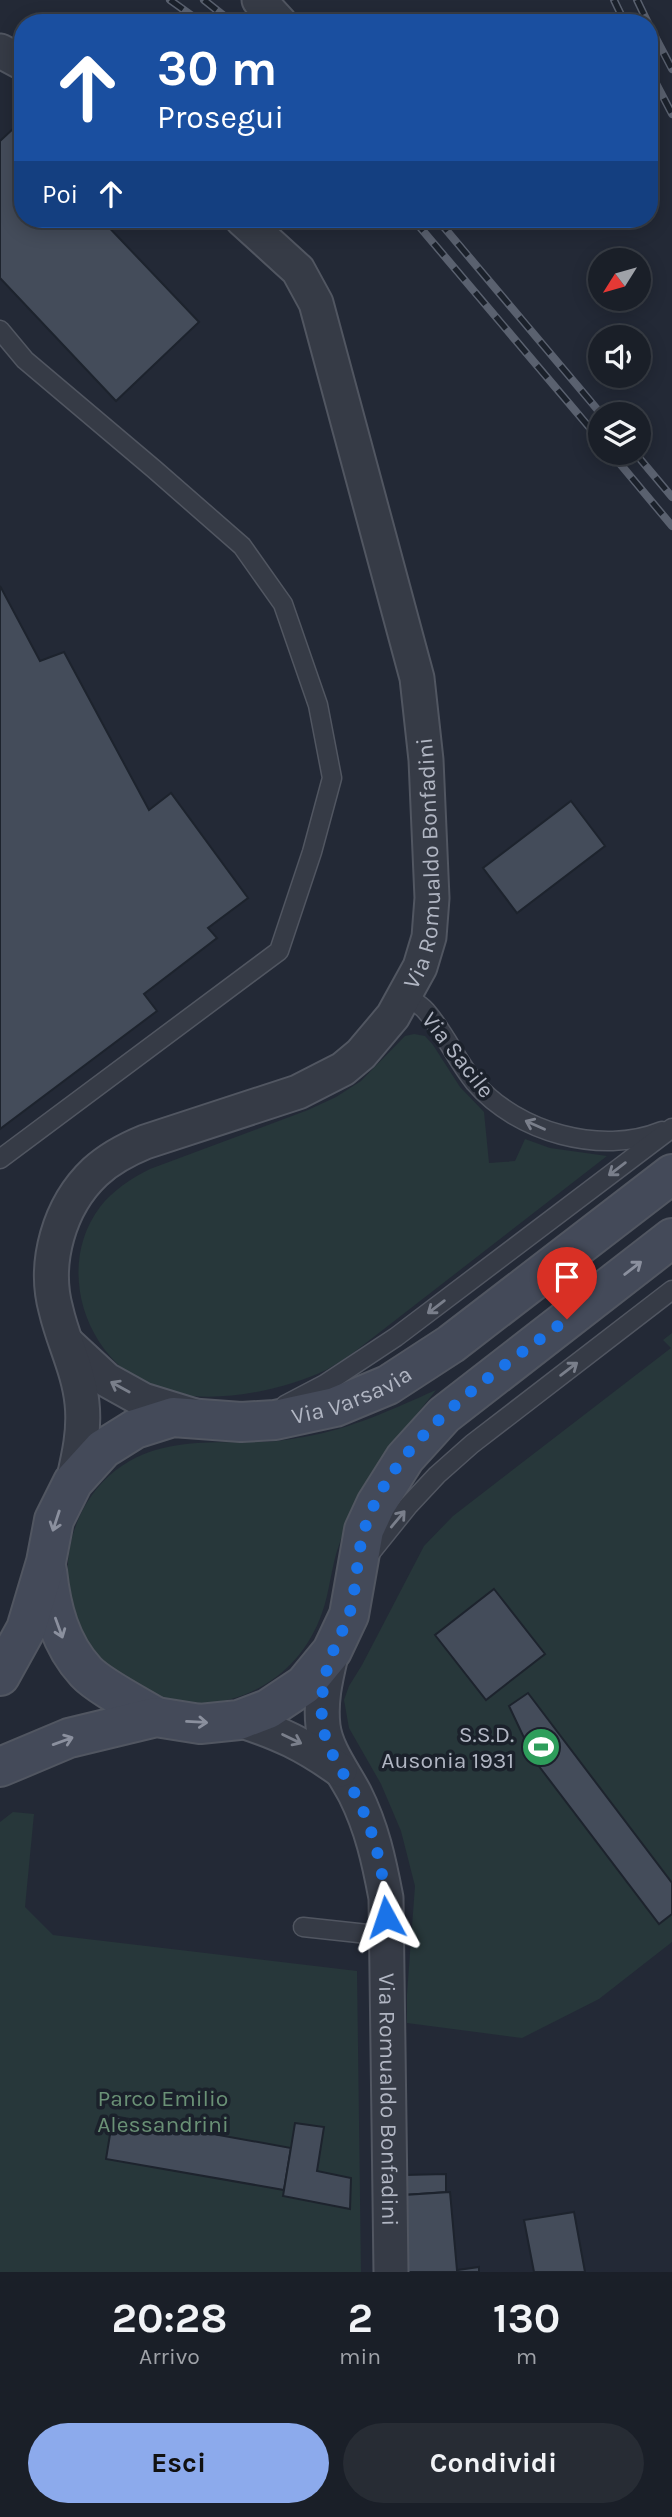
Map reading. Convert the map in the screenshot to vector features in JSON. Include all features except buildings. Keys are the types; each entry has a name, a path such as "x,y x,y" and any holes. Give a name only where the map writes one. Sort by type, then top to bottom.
{"street":[{"path":"260,0 272,14"},
{"name":"Via Romualdo Bonfadini","path":"73,1482 82,1443 82,1402 67,1343 55,1310 52,1262 58,1235 68,1210 82,1187 96,1171 128,1150 145,1142 299,1092 321,1082 361,1054 386,1026 405,995 420,967 429,937 432,898 426,760 416,678 316,303 298,270 253,228"},
{"name":"Via Varsavia","path":"0,1676 26,1629 46,1562 54,1520 73,1482 103,1449 135,1429 173,1417 224,1421 275,1420 307,1414 363,1397 388,1385 451,1344 672,1174"},
{"name":"Via Varsavia","path":"0,1767 69,1738 156,1717 200,1724 239,1720 268,1709 304,1685 332,1651 349,1615 364,1530 376,1504 424,1434 453,1407 672,1238"},
{"name":"Via Romualdo Bonfadini","path":"67,1343 107,1380 143,1399 224,1421"},
{"name":"Via Varsavia","path":"46,1562 51,1605 64,1641 87,1674 156,1717"},
{"path":"332,1651 322,1694 323,1729 340,1770"},
{"path":"239,1720 276,1731 309,1747 340,1770"},
{"name":"Via Romualdo Bonfadini","path":"340,1770 355,1793 377,1849 386,1898 391,2272"}],"lane":[{"path":"0,330 25,360 155,469 242,547 283,604 317,705 332,778 312,852 279,951 0,1160"},
{"name":"Via Sacile","path":"405,995 425,1010 475,1082 498,1105 531,1124 560,1136 594,1140 641,1136 672,1127"},
{"path":"224,1421 282,1406 360,1362 672,1127"},
{"name":"Via Varsavia","path":"356,1572 437,1475 472,1444 672,1290"},
{"path":"303,1927 386,1936"}],"green space":[{"path":"405,1036 425,1036 460,1087 484,1112 489,1163 515,1161 525,1139 550,1148 607,1156 353,1353 326,1370 287,1385 218,1396 174,1394 155,1388 131,1375 111,1357 95,1335 84,1310 79,1284 79,1257 86,1231 100,1207 123,1185 150,1169 336,1097 361,1081"},
{"name":"S.S.D. Ausonia 1931","path":"672,1333 672,1942 599,1999 522,2038 407,2023 415,1886 401,1831 381,1784 349,1728 344,1700 349,1686 424,1546 453,1516 671,1348 663,1340"},
{"path":"436,1390 393,1445 364,1489 341,1540 325,1605 314,1632 303,1650 275,1678 259,1688 221,1701 179,1703 148,1693 129,1682 103,1662 89,1645 73,1611 68,1567 70,1545 86,1504 99,1486 116,1470 132,1459 167,1447 204,1443 272,1442 338,1429 372,1418"},
{"name":"Parco Emilio Alessandrini","path":"13,1812 34,1814 25,1907 53,1935 357,1971 361,2272 0,2272 0,1822"}],"railway":[{"path":"170,0 189,14"},
{"path":"204,0 222,14"},
{"path":"614,0 621,14"},
{"path":"637,0 644,14"},
{"path":"658,42 672,69"},
{"path":"658,87 672,114"},
{"path":"421,228 588,426"},
{"path":"445,228 591,402"},
{"path":"621,465 672,526"},
{"path":"645,465 672,497"}],"place":[{"name":"S.S.D. Ausonia 1931","path":"541,1747"}],"route":[{"path":"386,1917 386,1898 377,1849 362,1808 340,1770 323,1729 322,1694 332,1651 349,1615 364,1530 390,1480 424,1434 444,1415 567,1319"}]}
